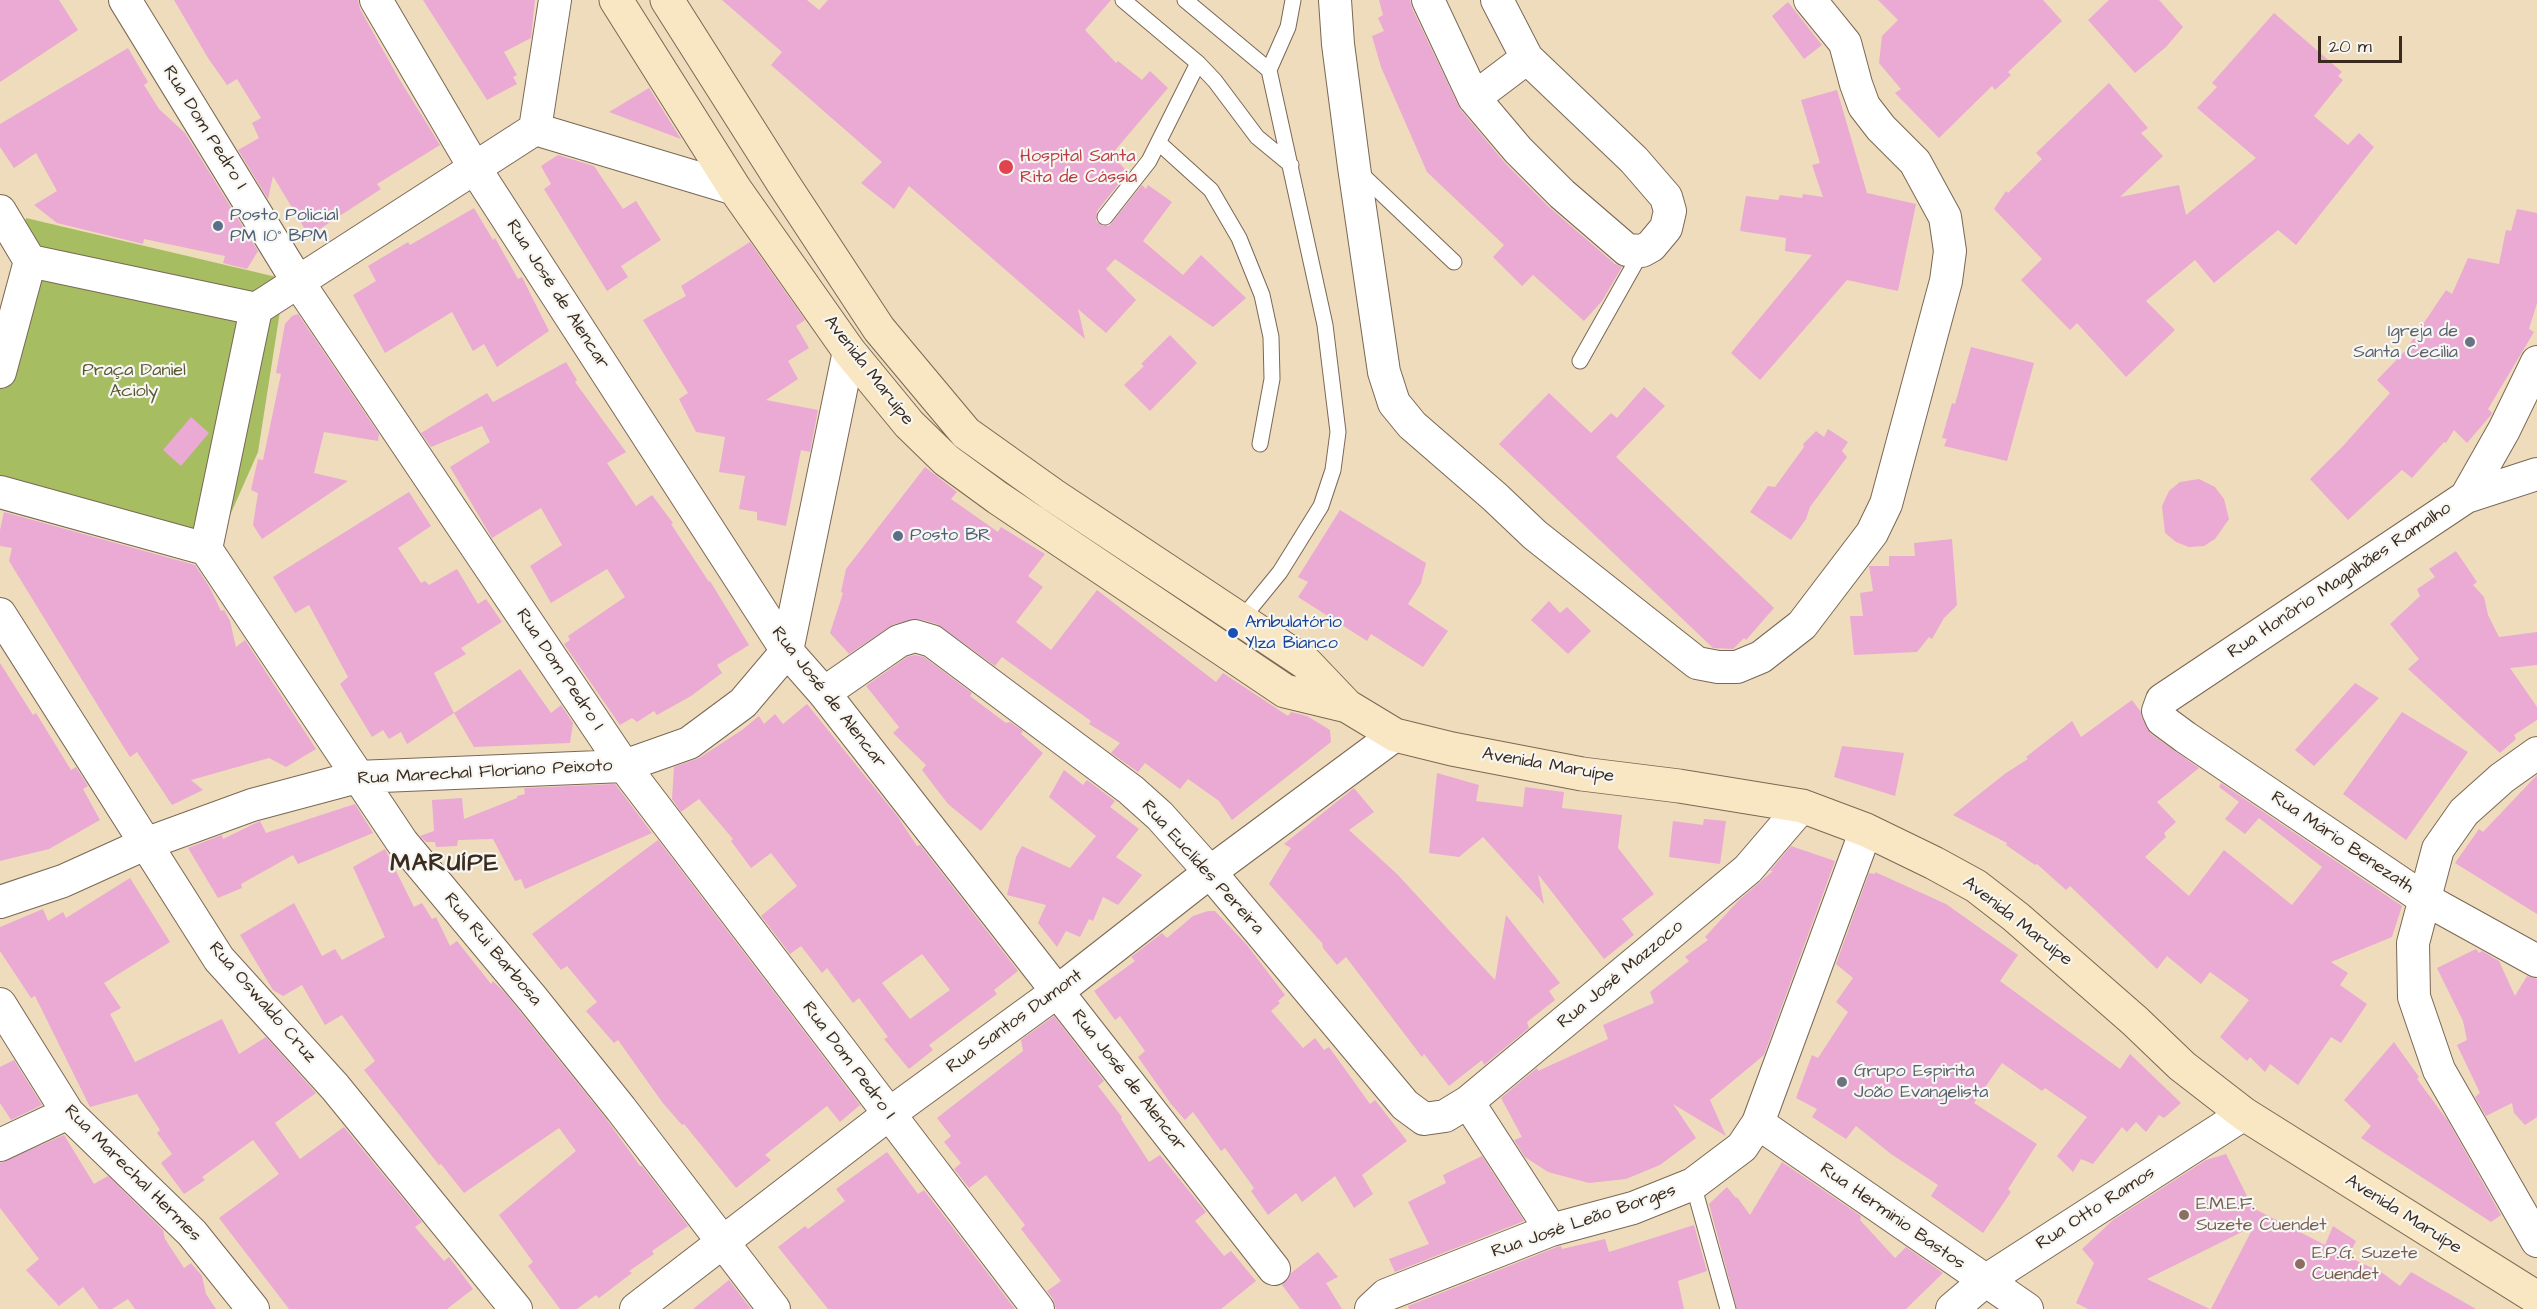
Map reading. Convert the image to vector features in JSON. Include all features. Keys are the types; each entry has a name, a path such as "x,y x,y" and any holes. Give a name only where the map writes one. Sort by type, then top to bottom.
{"main road":[{"name":"Avenida Maruípe","path":"616,0 735,189 849,351 909,424 946,460 998,498 1285,691 1347,706"},
{"name":"Avenida Maruípe","path":"667,0 879,329 966,433 1053,495 1306,663 1347,706 1395,735 1540,766 1802,806 1866,830 1976,886 2070,963 2182,1066 2244,1114 2537,1298"}],"street":[{"name":"Rua Dom Pedro I","path":"125,0 298,282 624,766 1038,1309"},
{"name":"Rua José de Alencar","path":"376,0 474,167 787,651 824,693 1274,1269"},
{"path":"535,129 555,0"},
{"path":"1335,0 1338,44 1354,167 1384,372 1394,403 1412,425 1535,535 1697,663 1718,667 1737,667 1761,657 1802,625 1872,533 1886,504 1946,281 1950,251 1945,217 1915,162 1881,128 1864,106 1845,43 1810,0"},
{"path":"1428,0 1474,98 1518,150 1562,194 1627,250 1642,251 1659,239 1666,228 1670,211 1666,197 1634,160 1527,58 1497,0"},
{"path":"1474,98 1527,58"},
{"path":"30,261 256,309 535,129 735,189"},
{"path":"0,211 30,261 0,372"},
{"path":"0,492 206,549 256,309"},
{"name":"Rua Marechal Floriano Peixoto","path":"0,902 63,881 145,844 252,805 357,777 624,766 688,743 743,703 787,651 849,351"},
{"path":"2466,497 2504,430 2537,362"},
{"name":"Rua Honôrio Magalhães Ramalho","path":"2158,711 2162,700 2466,497 2537,474"},
{"name":"Rua Rui Barbosa","path":"206,549 402,842 540,1007 774,1309"},
{"name":"Rua Oswaldo Cruz","path":"0,614 219,959 335,1087 516,1309"},
{"name":"Rua Euclídes Pereira","path":"824,693 906,638 915,636 932,641 1131,790 1178,834 1405,1105 1424,1119"},
{"name":"Rua Mário Benezath","path":"2158,711 2162,720 2185,737 2423,898 2537,961"},
{"name":"Rua Santos Dumont","path":"636,1309 889,1114 1058,991 1210,872 1395,735"},
{"path":"2537,753 2502,778 2464,812 2438,849 2423,898 2413,943 2414,997 2426,1038 2439,1070 2537,1241"},
{"name":"Rua José Mazzoco","path":"1424,1119 1445,1116 1468,1102 1748,869 1802,806"},
{"name":"Rua José Leão Borges","path":"1371,1309 1386,1295 1551,1230 1633,1208 1693,1184 1742,1147 1758,1124 1866,830"},
{"name":"Rua Marechal Hermes","path":"0,1004 68,1113 192,1233 253,1309"},
{"path":"1468,1102 1551,1230"},
{"path":"0,1145 68,1113"},
{"name":"Rua Otto Ramos","path":"1952,1309 1985,1281 2244,1114"},
{"name":"Rua Herminio Bastos","path":"1758,1124 2027,1309"}],"lane":[{"path":"1123,0 1198,63 1215,81 1257,137 1291,165"},
{"path":"1185,0 1269,70"},
{"path":"1240,621 1280,572 1321,506 1333,470 1338,432 1325,325 1269,70 1288,27 1293,0"},
{"path":"1105,217 1149,161 1198,63"},
{"path":"1159,143 1211,190 1239,238 1262,295 1271,337 1272,379 1260,444"},
{"path":"1354,167 1454,262"},
{"path":"1580,361 1642,251"},
{"path":"1693,1184 1728,1309"}],"green space":[{"name":"Praça Daniel Acioly","path":"26,218 285,279 258,452 212,556 0,498 0,315"}],"building":[{"path":"0,0 59,0 78,30 0,82"},
{"path":"174,0 358,0 360,9 398,77 440,145 377,184 381,189 309,236 273,176 268,199 238,150 259,138 252,123 261,118 237,79 227,85 208,58"},
{"path":"423,0 535,0 531,38 504,52 517,75 513,77 517,84 487,100"},
{"name":"Hospital Santa Rita de Cássia","path":"722,0 807,0 819,10 828,0 1111,0 1085,30 1116,63 1118,61 1142,80 1150,71 1168,88 1111,155 1128,172 1097,211 1096,221 1103,226 1109,226 1142,185 1146,189 1148,185 1172,202 1143,241 1183,275 1201,255 1246,298 1213,327 1115,259 1106,269 1136,300 1106,333 1078,309 1085,339 909,186 894,209 861,183 882,162 771,65 782,52"},
{"path":"1379,0 1410,0 1460,109 1505,163 1549,207 1615,264 1622,267 1602,301 1584,321 1533,275 1522,286 1493,257 1504,245 1427,172 1381,67 1372,36 1384,31 1378,18 1383,15"},
{"path":"1878,0 2043,0 2062,21 2008,72 2011,75 1995,90 1992,86 1939,138 1895,93 1901,89 1879,63 1882,36 1898,20"},
{"path":"2109,0 2159,0 2183,27 2166,47 2135,73 2088,20"},
{"path":"1788,2 1822,45 1804,59 1772,16"},
{"path":"2274,13 2342,72 2338,76 2343,80 2314,116 2348,145 2359,133 2374,147 2296,245 2278,230 2214,283 2195,260 2146,301 2175,330 2126,377 2077,323 2070,330 2021,280 2042,259 1994,209 2006,191 2008,193 2042,159 2036,153 2109,83 2148,128 2141,133 2163,156 2120,197 2179,185 2186,215 2256,158 2197,108 2217,87 2212,83"},
{"path":"128,48 148,82 144,85 159,109 185,133 258,251 247,269 223,263 225,256 144,239 143,244 57,223 34,205 57,191 36,153 14,168 0,147 0,124"},
{"path":"649,88 681,139 609,112"},
{"path":"1837,90 1867,193 1916,204 1898,291 1847,280 1760,380 1731,353 1812,255 1785,251 1786,238 1740,231 1746,196 1778,200 1780,195 1802,198 1803,194 1823,197 1812,165 1820,163 1801,100"},
{"path":"558,155 594,166 623,209 636,201 661,240 621,266 628,277 607,291 544,189 551,184 541,166"},
{"path":"474,208 493,240 495,238 518,279 522,277 549,331 497,367 484,344 473,351 452,312 385,353 353,295 376,281 368,266 408,242 410,245"},
{"path":"2517,209 2537,213 2537,303 2529,329 2534,332 2488,409 2491,415 2467,443 2454,430 2446,443 2444,442 2412,478 2402,470 2348,520 2310,479 2390,393 2377,380 2405,351 2446,290 2452,294 2468,258 2499,264 2506,230 2511,231"},
{"path":"750,242 805,320 796,326 809,348 788,361 798,379 766,400 818,410 810,452 801,450 786,526 757,520 757,512 739,509 745,476 719,472 725,437 696,432 679,399 688,393 643,320 686,296 681,286"},
{"path":"298,314 379,434 378,441 324,432 314,473 348,481 262,539 253,525 258,493 251,490 258,459 263,460 281,374 276,373 285,324 292,316"},
{"path":"1170,335 1197,363 1150,411 1124,385 1144,366 1141,364"},
{"path":"1971,347 2034,363 2007,461 1944,446 1947,439 1942,438 1952,403 1955,404"},
{"path":"566,362 577,380 575,382 626,452 607,463 636,506 652,495 673,523 671,524 710,581 749,645 717,665 722,673 691,696 657,715 654,711 637,722 632,718 620,725 564,644 570,640 568,636 625,597 607,569 551,603 530,566 562,545 541,508 492,538 450,467 490,442 482,426 431,447 421,433 487,393 493,402"},
{"path":"1644,387 1665,406 1616,457 1774,608 1746,640 1744,638 1733,649 1713,648 1499,444 1549,393 1591,433 1611,413 1617,418"},
{"path":"191,417 209,433 181,466 163,450"},
{"path":"1828,429 1848,442 1842,451 1847,457 1810,507 1806,519 1791,540 1750,512 1768,486 1775,487 1804,447 1803,444 1816,431 1824,437"},
{"path":"925,467 957,492 951,499 998,532 1001,527 1045,554 1028,576 1043,587 1016,622 1051,650 1097,590 1216,682 1223,673 1288,716 1291,712 1307,716 1330,730 1331,742 1232,820 1219,801 1188,779 1180,789 1145,763 1138,772 1111,753 1120,743 1089,724 1091,721 1002,657 995,666 937,624 919,619 894,624 849,654 830,633 843,593 841,592 846,569"},
{"path":"2199,479 2215,487 2224,499 2229,519 2215,539 2204,546 2189,547 2176,542 2165,533 2162,506 2169,491 2180,482"},
{"path":"409,492 431,526 398,548 421,583 425,581 429,585 457,569 478,604 486,599 502,622 461,648 466,654 434,673 454,713 407,744 401,732 389,739 383,730 372,737 340,684 348,677 309,605 295,613 273,577"},
{"path":"1340,510 1426,563 1421,583 1408,604 1448,631 1423,667 1371,634 1367,641 1298,597 1308,582 1298,577"},
{"path":"4,512 195,565 221,611 224,610 230,621 236,647 245,640 316,749 286,767 269,758 191,780 203,790 172,805 137,752 130,757 108,722 9,561 12,548 0,546 0,530"},
{"path":"1952,539 1957,605 1944,618 1932,639 1929,637 1917,652 1854,655 1850,616 1863,616 1860,593 1873,591 1869,566 1889,566 1889,556 1915,556 1914,543"},
{"path":"2456,551 2477,582 2473,585 2484,597 2488,615 2499,637 2537,632 2537,665 2510,668 2537,707 2537,720 2514,735 2516,739 2500,753 2408,669 2419,659 2390,624 2420,596 2417,589 2435,577 2429,569"},
{"path":"1549,601 1560,613 1567,607 1591,631 1568,654 1531,620"},
{"path":"915,655 924,657 972,693 970,696 1006,723 1010,722 1023,731 1021,734 1043,753 981,831 948,804 922,770 926,765 893,733 899,727 866,686 907,657"},
{"path":"0,663 33,715 36,713 71,770 76,767 88,786 83,789 100,820 49,849 0,861"},
{"path":"520,669 551,713 561,705 573,723 570,743 474,747 454,713"},
{"path":"2355,683 2379,698 2314,766 2295,750"},
{"path":"2132,700 2141,712 2151,734 2199,768 2157,802 2176,822 2164,833 2166,837 2145,857 2189,896 2224,850 2292,905 2322,867 2259,818 2245,834 2225,819 2239,802 2219,787 2221,783 2402,906 2392,937 2331,962 2348,973 2340,985 2367,1004 2341,1043 2331,1037 2298,1085 2270,1064 2265,1072 2250,1057 2247,1061 2220,1037 2249,1000 2210,972 2201,984 2167,956 2157,969 2070,886 2066,890 2037,864 2035,865 2006,845 2007,843 1953,815 2006,773 2028,759 2026,757 2072,721 2081,737"},
{"path":"807,704 1018,971 994,990 997,994 929,1045 933,1050 909,1069 884,1039 888,1037 859,998 853,1003 827,968 822,973 801,946 790,954 761,916 797,886 771,853 751,868 731,841 733,839 699,799 681,812 672,799 674,767 699,758 759,716 764,724 775,714 783,724","holes":["922,954 950,990 910,1019 882,983"]},
{"path":"2402,712 2468,752 2406,840 2343,794"},
{"path":"1842,746 1904,753 1895,796 1834,777"},
{"path":"1064,770 1083,785 1087,780 1115,801 1110,807 1139,829 1116,857 1142,875 1118,905 1103,897 1093,921 1089,919 1080,937 1066,931 1057,947 1038,923 1046,905 1007,895 1016,857 1022,846 1070,868 1096,836 1049,797"},
{"path":"1437,773 1479,785 1476,801 1523,807 1525,787 1564,792 1562,808 1622,815 1618,848 1654,894 1622,919 1634,935 1604,959 1538,874 1544,904 1483,837 1459,857 1429,853"},
{"path":"2537,775 2537,914 2455,863 2479,829 2483,832"},
{"path":"615,784 652,833 525,889 521,879 515,881 493,839 458,840 457,846 436,847 435,842 426,842 420,836 434,831 432,800 462,798 464,819 525,794 524,788"},
{"path":"1354,788 1374,812 1349,830 1397,874 1495,980 1506,915 1560,983 1549,991 1555,1000 1527,1022 1529,1028 1484,1065 1482,1060 1449,1086 1424,1054 1422,1057 1346,957 1337,965 1323,948 1322,943 1269,884 1291,848 1284,844"},
{"path":"355,804 373,833 298,864 293,855 241,884 242,888 218,898 188,848 222,835 223,839 260,821 266,833"},
{"path":"1704,819 1726,821 1720,864 1669,857 1673,821 1703,825"},
{"path":"658,840 860,1105 840,1122 827,1106 765,1155 771,1160 736,1188 684,1124 682,1125 662,1102 618,1040 614,1043 586,1011 597,1002 567,966 561,970 532,934"},
{"path":"1791,846 1835,861 1764,1055 1710,1100 1726,1136 1673,1104 1696,1138 1660,1165 1626,1179 1589,1183 1548,1172 1525,1157 1514,1140 1522,1137 1501,1098 1537,1068 1538,1071 1608,1039 1603,1025 1654,1003 1650,992 1689,961 1685,957 1708,940 1705,937 1739,900 1773,871 1770,871"},
{"path":"385,849 414,907 422,903 432,919 436,917 450,946 457,941 491,984 493,981 505,993 688,1226 652,1251 654,1254 629,1271 632,1273 599,1298 596,1295 577,1309 560,1309 528,1266 533,1262 499,1215 576,1151 559,1128 464,1193 364,1070 375,1061 342,1015 325,1025 302,985 283,996 273,990 240,935 294,903 322,956 335,949 342,960 385,937 353,867"},
{"path":"1875,872 1946,904 2018,955 2000,981 2120,1069 2130,1054 2181,1103 2164,1118 2159,1115 2146,1132 2136,1122 2127,1132 2122,1127 2093,1164 2081,1159 2073,1172 2057,1156 2087,1117 2045,1088 2042,1091 2002,1063 1974,1103 2037,1144 2008,1189 2011,1192 1983,1233 1931,1196 1938,1185 1891,1154 1856,1126 1846,1139 1812,1117 1817,1109 1796,1098 1812,1055 1818,1058 1848,1012 1836,1002 1853,978 1836,964 1869,873 1875,874"},
{"path":"130,878 170,942 104,983 121,1008 110,1014 135,1062 222,1019 239,1054 266,1037 316,1093 275,1123 300,1159 344,1127 422,1222 415,1227 444,1261 449,1257 473,1289 447,1309 289,1309 219,1218 279,1174 253,1140 202,1177 205,1180 184,1194 161,1163 172,1154 157,1133 160,1130 137,1094 90,1107 35,996 31,998 0,951 0,927 43,909 48,921 63,912 66,918"},
{"path":"1215,911 1247,945 1285,995 1271,1011 1303,1048 1315,1038 1324,1050 1329,1047 1370,1104 1375,1100 1407,1141 1362,1175 1373,1194 1354,1208 1335,1176 1302,1202 1296,1193 1268,1215 1251,1191 1254,1188 1225,1148 1221,1151 1193,1112 1185,1120 1171,1104 1138,1057 1145,1051 1120,1016 1115,1020 1094,991 1135,961 1131,957 1162,933 1167,938 1193,916"},
{"path":"2476,949 2479,953 2482,951 2499,961 2515,996 2527,976 2537,979 2537,1117 2525,1125 2514,1113 2512,1103 2486,1116 2475,1097 2480,1093 2457,1045 2467,1040 2463,1021 2437,968"},
{"path":"1054,1016 1104,1081 1098,1086 1122,1117 1121,1119 1149,1162 1160,1155 1206,1212 1195,1221 1224,1256 1231,1251 1256,1281 1221,1309 1056,1309 1047,1291 1061,1281 1021,1229 1025,1225 986,1175 969,1188 954,1169 961,1163 944,1142 951,1136 937,1118 1023,1051 1021,1040"},
{"path":"2394,1042 2419,1077 2417,1079 2448,1121 2501,1215 2491,1222 2361,1138 2371,1126 2344,1100"},
{"path":"14,1060 42,1105 11,1120 0,1103 0,1067"},
{"path":"64,1135 94,1184 108,1176 163,1230 165,1239 184,1268 191,1263 202,1276 206,1294 216,1309 135,1309 128,1299 112,1309 99,1309 83,1287 59,1306 26,1270 39,1259 0,1208 0,1163"},
{"path":"887,1152 918,1194 924,1190 1015,1309 828,1309 778,1247 805,1226 808,1229 845,1201 836,1189"},
{"path":"2226,1154 2253,1208 2325,1245 2333,1226 2356,1241 2348,1257 2381,1272 2400,1286 2411,1272 2476,1309 2211,1309 2254,1226 2147,1279 2210,1309 2088,1309 2076,1303 2094,1263 2082,1249 2113,1220 2206,1160"},
{"path":"1482,1156 1524,1221 1395,1272 1389,1259 1429,1244 1408,1202 1446,1183 1443,1175"},
{"path":"1782,1162 1861,1216 1860,1220 1895,1258 1906,1247 1943,1273 1906,1309 1737,1309 1709,1204 1727,1187 1750,1215"},
{"path":"1694,1225 1707,1271 1678,1281 1684,1309 1409,1309 1408,1306 1557,1247 1561,1246 1562,1249 1605,1239 1609,1252"},
{"path":"1318,1252 1338,1277 1326,1283 1342,1309 1300,1309 1282,1285 1291,1273"},
{"path":"729,1280 751,1309 693,1309"}],"place":[{"name":"Hospital Santa Rita de Cássia","path":"1006,167"},
{"name":"Posto Policial PM 10˚ BPM","path":"218,226"},
{"name":"Igreja de Santa Cecilia","path":"2470,342"},
{"name":"Posto BR","path":"898,536"},
{"name":"Ambulatório Ylza Bianco","path":"1233,633"},
{"name":"Grupo Espirita João Evangelista","path":"1842,1082"},
{"name":"E.M.E.F. Suzete Cuendet","path":"2184,1215"},
{"name":"E.P.G. Suzete Cuendet","path":"2300,1264"}],"district":[{"name":"MARUÍPE","path":"445,865"}]}
